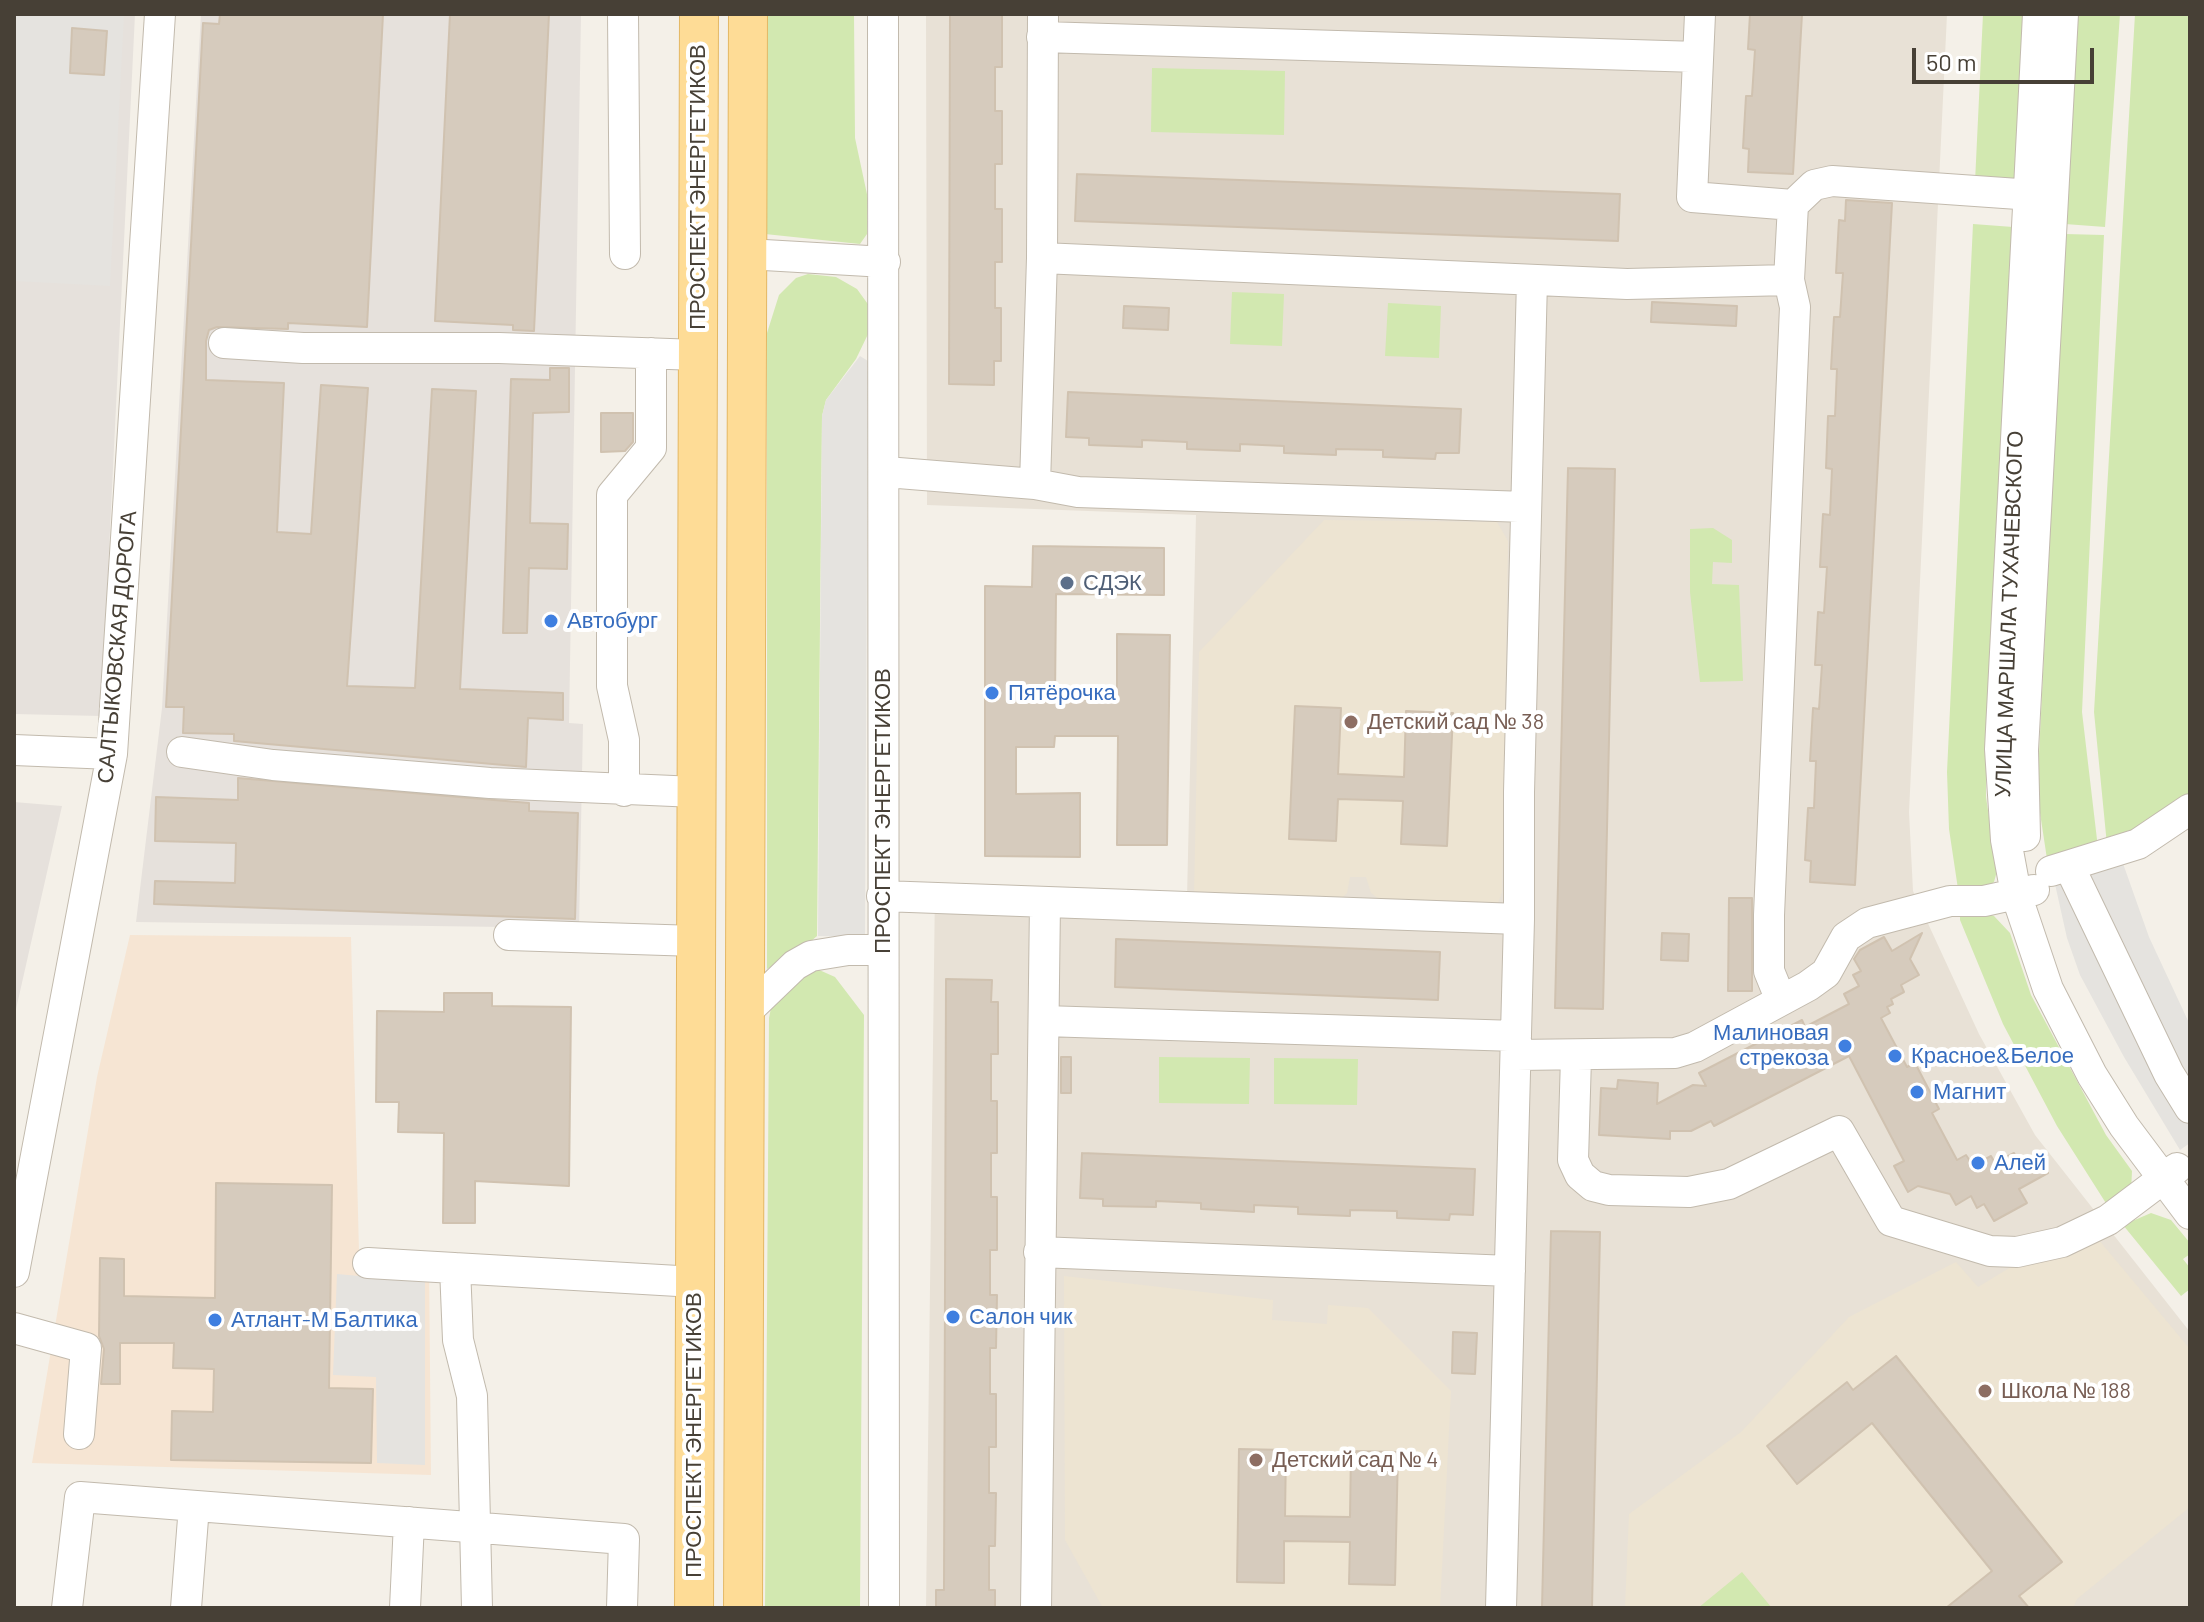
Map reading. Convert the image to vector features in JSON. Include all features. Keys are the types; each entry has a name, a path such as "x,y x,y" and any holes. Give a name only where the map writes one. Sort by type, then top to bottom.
{"main road":[{"name":"ПРОСПЕКТ ЭНЕРГЕТИКОВ","path":"694,1608 699,14"},
{"path":"743,1608 748,14"}],"street":[{"name":"САЛТЫКОВСКАЯ ДОРОГА","path":"14,1272 112,754 160,14"},
{"path":"623,14 625,254"},
{"name":"ПРОСПЕКТ ЭНЕРГЕТИКОВ","path":"883,14 886,472 882,896 884,1608"},
{"path":"1700,14 1692,197 1793,205"},
{"name":"УЛИЦА МАРШАЛА ТУХАЧЕВСКОГО","path":"2038,14 2040,196"},
{"name":"УЛИЦА МАРШАЛА ТУХАЧЕВСКОГО","path":"2063,14 2040,196 2000,749 2001,796 2048,989 2092,1075 2177,1177 2190,1214"},
{"path":"1035,484 1042,258 1042,26 1698,57"},
{"path":"1780,998 1769,971 1769,915 1795,307 1789,280 1793,205 1808,188 1832,181 2040,196"},
{"path":"747,254 885,262"},
{"path":"1042,258 1627,284 1789,280"},
{"path":"1501,1608 1532,280"},
{"path":"224,343 303,348 499,348 698,355"},
{"path":"624,791 624,740 612,686 612,495 651,448 651,353"},
{"path":"886,472 1035,484 1078,492 1526,507"},
{"path":"14,750 112,754"},
{"path":"182,752 345,772 624,791 696,792"},
{"path":"1044,1021 1516,1046 1576,1057 1675,1053 1695,1047 1780,998 1808,986 1826,973 1846,937 1867,923 1950,901 1984,901 2069,866 2138,844 2190,809"},
{"path":"2069,866 2169,1074 2190,1108"},
{"path":"882,896 1519,919"},
{"path":"1036,1608 1045,903"},
{"path":"509,935 696,941"},
{"path":"745,1013 795,965 830,944 882,950"},
{"path":"1576,1057 1573,1160 1580,1175 1593,1186 1609,1190 1689,1192 1729,1184 1839,1131 1891,1221 1990,1251 2017,1252 2062,1242 2108,1220 2177,1177"},
{"path":"1039,1252 1510,1271"},
{"path":"368,1263 695,1282"},
{"path":"455,1268 458,1340 472,1396 477,1608"},
{"path":"14,1328 86,1348 79,1434"},
{"path":"67,1608 80,1497 624,1539 622,1608"},
{"path":"186,1608 194,1506"},
{"path":"405,1608 409,1522"}],"shaded area":[{"path":"14,14 135,14 101,716 14,714"},
{"path":"14,14 124,14 110,286 14,281"},
{"path":"201,14 581,14 569,723 583,724 579,928 136,922 162,708"},
{"path":"926,14 1947,14 1909,812 1913,891 1979,1034 2035,1135 2190,1332 2190,1608 926,1608 935,886 1187,897 1196,515 927,505"},
{"path":"860,356 868,361 865,937 818,936 822,416 826,400"},
{"name":"Детский сад № 38","path":"1324,520 1497,522 1508,541 1502,892 1498,903 1385,904 1371,893 1366,877 1350,877 1347,893 1338,902 1194,897 1199,652"},
{"path":"14,802 62,806 14,1018"},
{"path":"2120,855 2149,937 2190,1025 2190,1143 2180,1150 2124,1057 2080,975 2067,938 2055,884"},
{"path":"130,935 351,937 359,1252 429,1259 431,1475 32,1463 97,1077"},
{"name":"Школа № 188","path":"2098,1239 2190,1349 2190,1507 2077,1599 2073,1608 1625,1608 1629,1514 1741,1432 1849,1317 1956,1262 1978,1287 2011,1267 2075,1251"},
{"path":"337,1274 425,1282 425,1465 377,1463 376,1377 333,1375"},
{"name":"Детский сад № 4","path":"1064,1276 1273,1300 1272,1320 1327,1324 1328,1305 1368,1308 1451,1391 1440,1608 1103,1608 1065,1540"}],"green space":[{"path":"766,14 854,14 855,138 868,199 867,234 860,244 765,234"},
{"path":"1983,14 2024,14 2016,175 2013,180 1975,182"},
{"path":"2076,14 2120,14 2105,227 2065,224"},
{"path":"2135,14 2190,14 2190,797 2107,845 2094,712"},
{"path":"1152,68 1285,71 1284,135 1151,132"},
{"path":"1973,224 2013,227 1986,750 1986,797 1997,871 1994,882 1986,888 1958,889 1949,829 1947,772"},
{"path":"2065,234 2104,235 2082,712 2098,848 2047,859 2037,793"},
{"path":"808,274 836,277 857,289 870,307 870,330 856,359 826,400 822,416 817,936 795,955 767,969 767,333 779,295 796,278"},
{"path":"1232,292 1284,294 1282,346 1230,344"},
{"path":"1388,303 1441,306 1439,358 1385,356"},
{"path":"1713,528 1732,540 1732,563 1713,562 1712,584 1739,585 1743,681 1700,682 1690,592 1690,529"},
{"path":"1960,911 1981,911 1994,916 2010,933 2031,995 2106,1135 2132,1171 2131,1192 2109,1208 2057,1126 2003,1024 1960,920"},
{"path":"817,969 835,977 864,1015 860,1608 765,1608 769,1018 771,1008 792,982"},
{"path":"1159,1057 1250,1058 1249,1104 1159,1103"},
{"path":"1274,1058 1358,1059 1357,1105 1274,1104"},
{"path":"2151,1213 2171,1220 2190,1243 2190,1254 2183,1259 2190,1268 2190,1289 2181,1296 2123,1225"},
{"path":"1742,1572 1772,1608 1698,1608"}],"building":[{"path":"220,14 383,14 367,327 288,323 288,329 217,327 209,330 206,341 206,380 284,383 277,532 311,534 321,385 368,388 347,686 415,688 432,389 476,391 460,689 563,693 563,720 528,718 526,767 234,741 234,734 183,733 184,707 166,707 203,23 219,24"},
{"path":"450,14 549,14 534,331 513,330 513,325 435,321"},
{"path":"950,14 1002,15 1002,67 995,67 995,111 1002,111 1002,164 995,164 995,209 1002,209 1002,262 995,262 995,308 1001,308 1001,361 994,361 994,385 949,384"},
{"path":"1750,14 1802,14 1793,174 1748,172 1749,149 1743,148 1746,96 1752,96 1755,50 1748,49"},
{"path":"72,28 107,31 104,75 70,73"},
{"path":"1077,174 1620,194 1618,241 1075,221"},
{"path":"1846,200 1892,203 1855,885 1810,882 1811,861 1805,860 1808,808 1814,808 1816,761 1810,761 1813,708 1819,709 1822,665 1815,665 1818,612 1824,613 1827,567 1820,567 1823,514 1830,515 1832,469 1826,468 1828,416 1835,416 1837,369 1831,369 1834,317 1840,317 1843,273 1836,273 1839,220 1845,221"},
{"path":"1652,302 1737,306 1736,326 1651,322"},
{"path":"1124,306 1169,308 1168,330 1123,328"},
{"path":"550,368 569,368 569,412 533,413 530,523 568,524 567,569 529,568 527,633 503,633 511,379 550,380"},
{"path":"1068,392 1461,409 1459,453 1436,453 1435,459 1383,457 1383,450 1336,449 1336,455 1284,453 1284,446 1240,444 1240,451 1187,449 1187,442 1142,440 1142,447 1089,445 1089,438 1066,437"},
{"path":"601,413 633,413 633,442 625,451 601,452"},
{"path":"1568,468 1615,469 1603,1009 1555,1008"},
{"path":"1033,546 1164,548 1164,595 1056,594 1055,698 1117,699 1117,634 1170,635 1167,845 1117,845 1118,736 1055,736 1054,747 1016,747 1016,794 1080,793 1080,857 985,856 985,586 1032,587"},
{"path":"1295,706 1341,708 1338,774 1404,777 1406,711 1453,713 1447,846 1401,844 1403,801 1338,799 1336,841 1289,839"},
{"path":"238,778 529,803 529,811 578,813 575,919 154,904 155,881 235,883 236,843 155,841 156,797 238,800"},
{"path":"1729,898 1752,898 1752,991 1728,991"},
{"path":"1662,933 1689,934 1688,961 1661,960"},
{"path":"1922,933 1910,959 1919,975 1901,985 1904,992 1891,999 1893,1004 1887,1007 1890,1013 1881,1018 1907,1067 1915,1063 1939,1109 1932,1113 1957,1160 1966,1155 1970,1161 1975,1158 1978,1163 1991,1156 1995,1163 2014,1153 2022,1169 2048,1173 2019,1189 2027,1203 1994,1221 1984,1204 1977,1208 1971,1196 1956,1205 1950,1194 1918,1186 1908,1192 1894,1166 1904,1161 1849,1056 1714,1126 1711,1121 1691,1131 1670,1131 1670,1139 1599,1135 1601,1088 1617,1089 1618,1080 1658,1083 1657,1104 1693,1085 1706,1086 1699,1073 1802,1020 1805,1027 1849,1004 1844,994 1859,986 1853,975 1861,971 1854,959 1860,950 1884,937 1892,951"},
{"path":"1116,939 1440,952 1438,1000 1115,987"},
{"path":"946,979 992,980 991,1002 998,1002 998,1054 991,1054 991,1101 997,1101 997,1153 991,1153 991,1197 997,1197 997,1250 990,1250 990,1295 997,1295 996,1348 990,1348 990,1394 996,1394 996,1447 989,1447 989,1493 996,1493 995,1546 989,1546 989,1590 995,1590 995,1608 936,1608 936,1590 944,1590"},
{"path":"444,993 492,993 492,1006 571,1007 569,1186 475,1181 475,1223 443,1223 444,1133 398,1132 399,1102 376,1102 377,1011 444,1012"},
{"path":"1061,1057 1071,1057 1071,1093 1061,1093"},
{"path":"1082,1153 1475,1169 1473,1215 1450,1214 1449,1220 1397,1218 1397,1211 1350,1210 1350,1216 1298,1214 1298,1207 1254,1205 1254,1212 1201,1209 1201,1203 1156,1201 1156,1207 1103,1206 1103,1199 1080,1198"},
{"name":"Атлант-М Балтика","path":"216,1183 332,1185 329,1388 373,1389 371,1463 171,1460 172,1411 213,1412 214,1369 173,1368 174,1343 120,1343 120,1384 101,1384 104,1349 99,1336 100,1258 124,1259 124,1296 215,1298"},
{"path":"1551,1231 1600,1232 1592,1608 1542,1608"},
{"path":"1453,1332 1477,1333 1475,1374 1452,1373"},
{"path":"1896,1356 2062,1562 2019,1596 2029,1608 1946,1608 1992,1571 1872,1423 1797,1484 1767,1446 1847,1382 1853,1390"},
{"path":"1239,1449 1286,1450 1285,1516 1350,1517 1351,1451 1398,1452 1395,1585 1349,1584 1350,1542 1284,1541 1284,1583 1237,1582"}],"place":[{"name":"СДЭК","path":"1067,583"},
{"name":"Автобург","path":"551,621"},
{"name":"Пятёрочка","path":"992,693"},
{"name":"Детский сад № 38","path":"1351,722"},
{"name":"Малиновая стрекоза","path":"1845,1046"},
{"name":"Красное&Белое","path":"1895,1056"},
{"name":"Магнит","path":"1917,1092"},
{"name":"Алей","path":"1978,1163"},
{"name":"Салон чик","path":"953,1317"},
{"name":"Атлант-М Балтика","path":"215,1320"},
{"name":"Школа № 188","path":"1985,1391"},
{"name":"Детский сад № 4","path":"1256,1460"}]}
